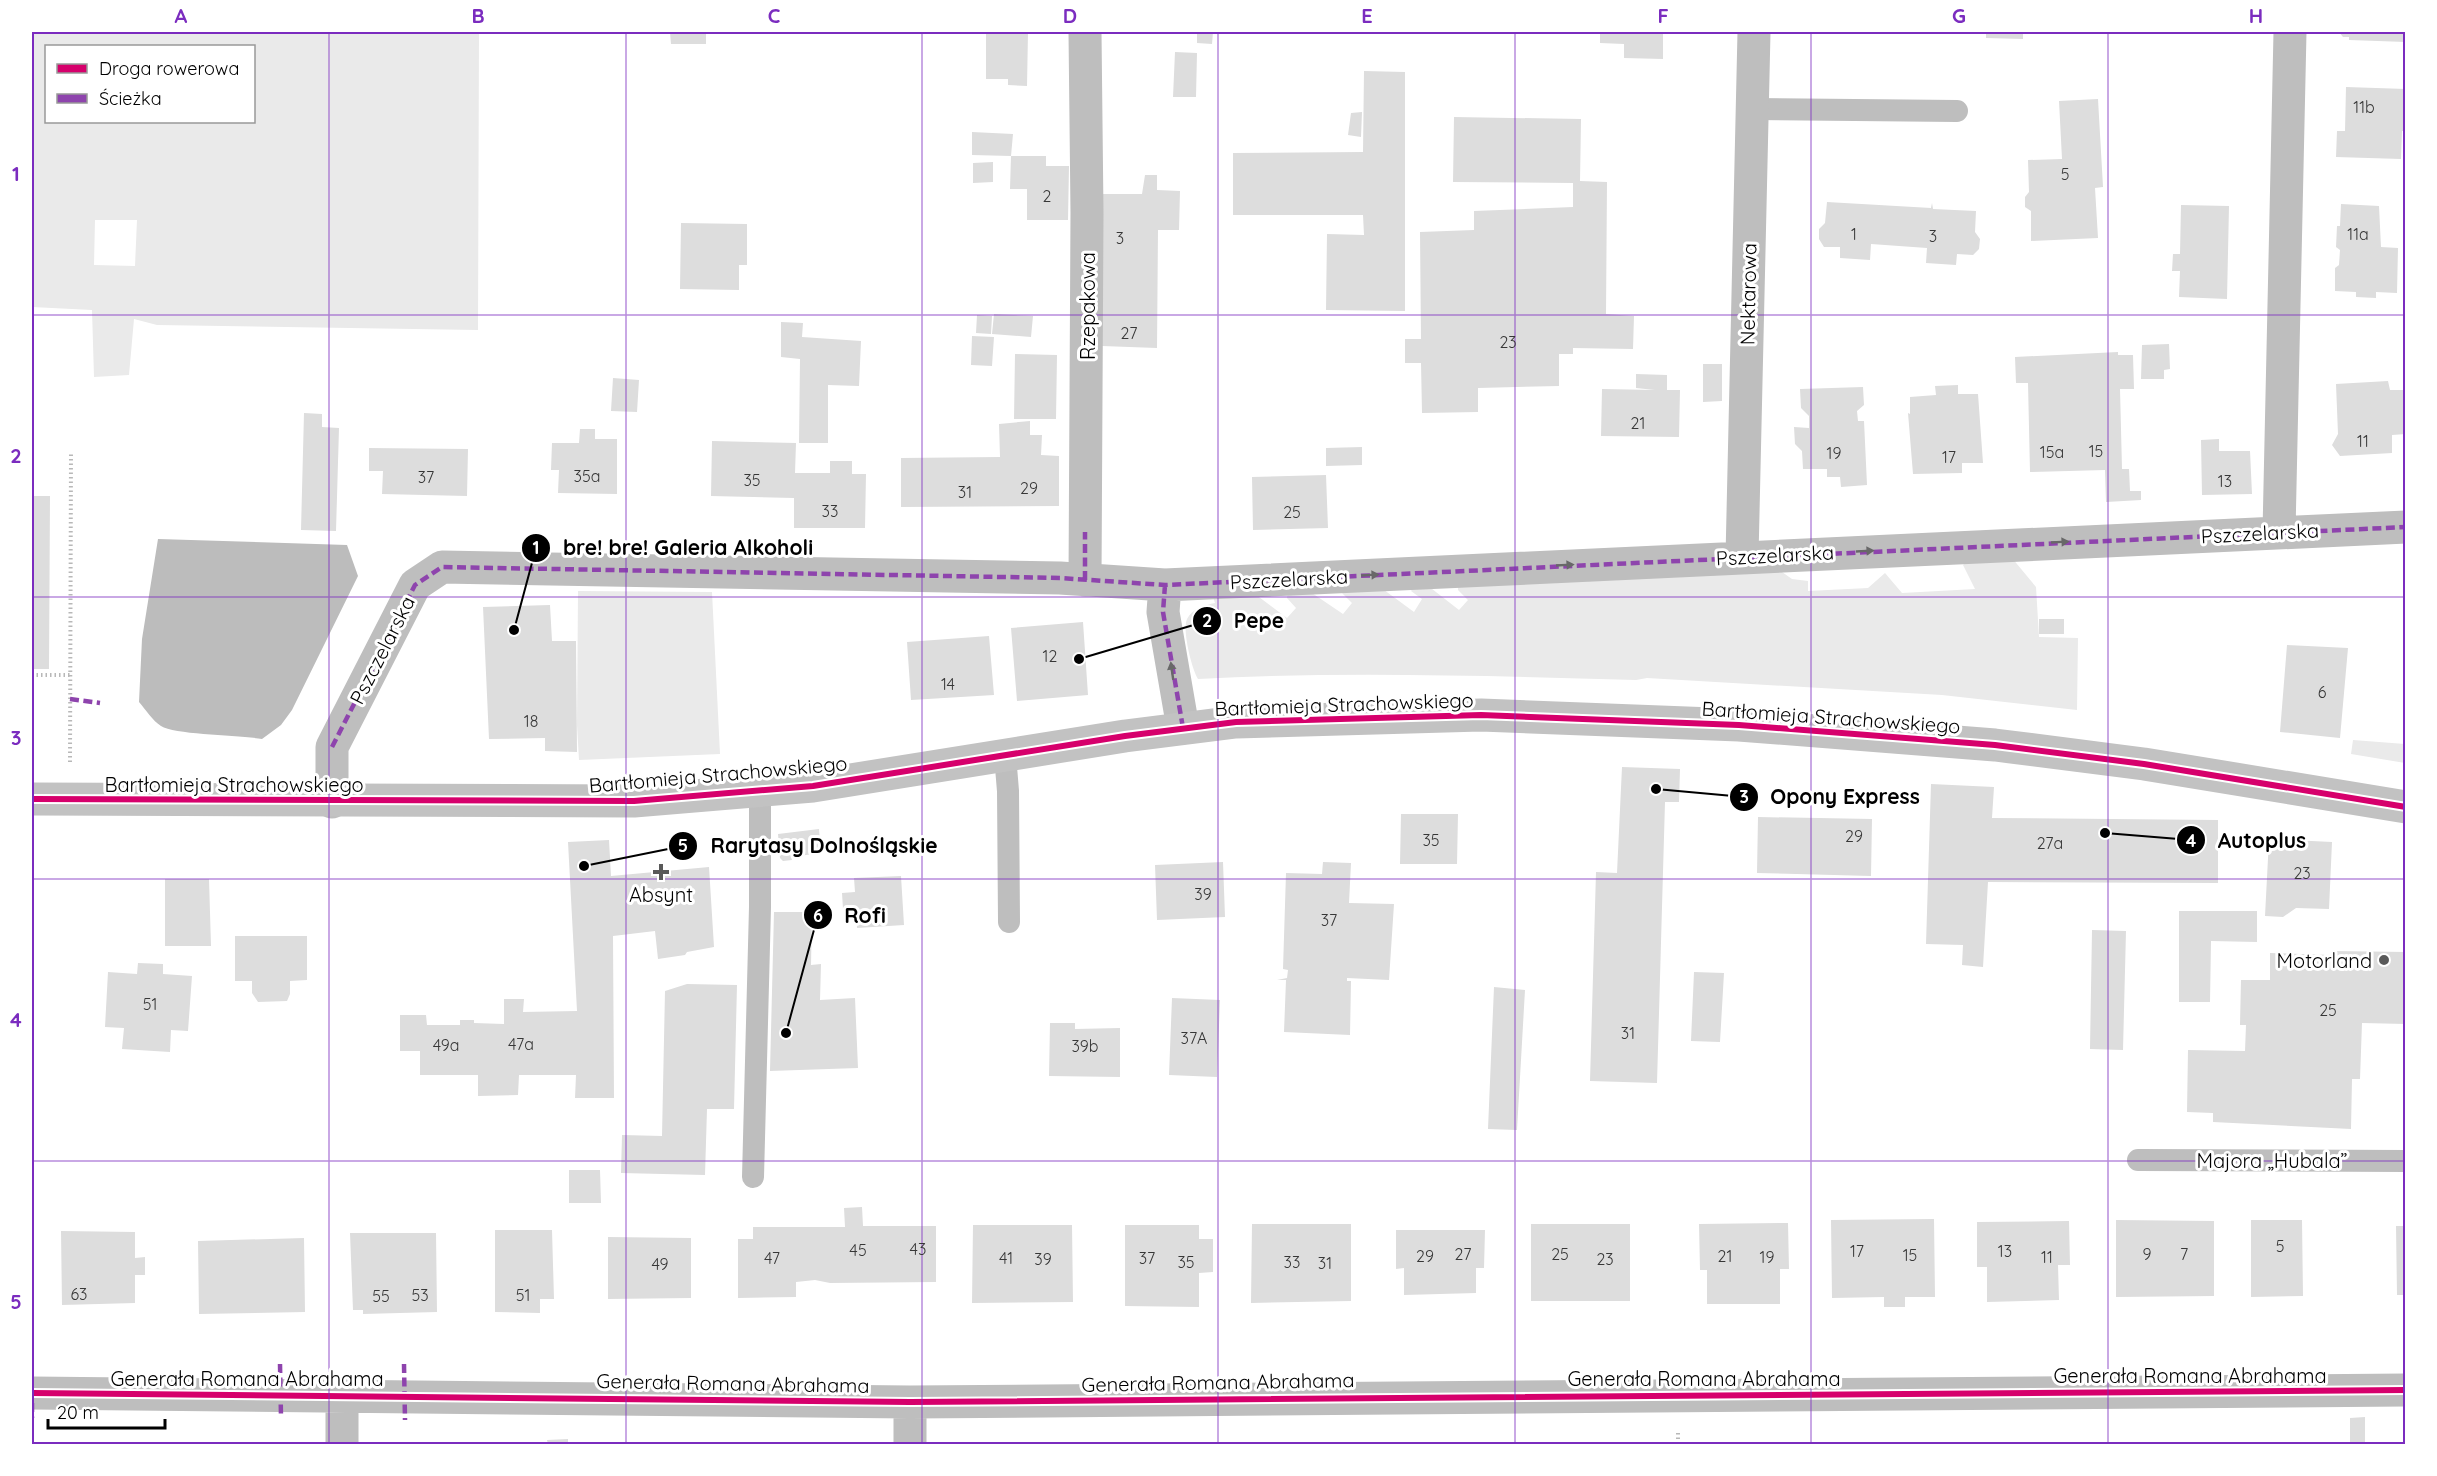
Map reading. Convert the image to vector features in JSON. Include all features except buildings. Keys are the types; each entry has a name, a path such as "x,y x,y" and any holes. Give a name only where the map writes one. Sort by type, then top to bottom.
{"street":[{"name":"Rzepakowa","path":"1085,32 1087,213 1085,580"},
{"name":"Nektarowa","path":"1742,557 1754,32"},
{"path":"2279,532 2290,32"},
{"name":"Pszczelarska","path":"332,802 332,747 415,585 442,567 651,568 1085,580 1165,585 2406,527"},
{"path":"1165,585 1163,612 1183,728"},
{"name":"Bartłomieja Strachowskiego","path":"32,799 332,802 634,801 813,786 1183,728 1236,722 1481,715 1739,725 1995,745 2167,768 2406,807"},
{"name":"Generała Romana Abrahama","path":"32,1393 910,1402 2406,1390"},
{"path":"342,1395 342,1444"},
{"path":"910,1402 910,1444"}],"lane":[{"path":"1752,109 1957,111"},
{"path":"1005,755 1008,791 1009,922"},
{"path":"753,1177 760,907 760,791"},
{"name":"Majora „Hubala”","path":"2138,1160 2406,1161"}],"path":[{"path":"70,762 71,452"},
{"path":"32,675 70,675"},
{"path":"60,762 80,762"}],"shaded area":[{"path":"32,32 479,32 478,330 157,325 134,319 129,375 94,377 92,310 32,307","holes":["95,220 137,220 135,266 94,265"]},
{"path":"158,539 347,545 358,576 292,710 281,725 262,739 168,729 155,721 139,702 142,639"},
{"path":"2012,558 2036,587 2039,637 2078,638 2077,710 1942,695 1647,678 1636,680 1362,675 1198,679 1191,659 1186,632 1189,616 1199,608 1215,603 1213,597 1255,594 1287,618 1296,608 1287,598 1288,592 1309,591 1343,614 1352,603 1342,593 1345,590 1380,587 1414,612 1422,599 1411,591 1415,585 1427,585 1459,610 1468,600 1458,590 1458,584 1782,572 1792,579 1808,581 1808,591 1868,588 1885,573 1902,593 1975,589 1963,565 1968,560"},
{"path":"578,591 712,592 720,754 579,760"},
{"path":"2353,740 2405,744 2405,763 2351,754"}],"marked path":[{"path":"332,747 415,585 442,567 1060,578 1165,585 2406,527"},
{"path":"1085,532 1085,580"},
{"path":"1165,585 1163,612 1183,728"},
{"path":"70,699 100,703"},
{"path":"280,1364 281,1417"},
{"path":"404,1364 405,1420"},
{"path":"32,1403 32,1418"}],"cycle path":[{"path":"32,799 634,801 813,786 1125,736 1236,722 1481,715 1739,725 1995,745 2144,764 2406,807"},
{"path":"32,1393 910,1402 2406,1390"}],"place":[{"name":"bre! bre! Galeria Alkoholi","path":"514,630"},
{"name":"Pepe","path":"1079,659"},
{"name":"Opony Express","path":"1656,789"},
{"name":"Autoplus","path":"2105,833"},
{"name":"Rarytasy Dolnośląskie","path":"584,866"},
{"name":"Absynt","path":"661,872"},
{"name":"Motorland","path":"2384,960"},
{"name":"Rofi","path":"786,1033"}]}
